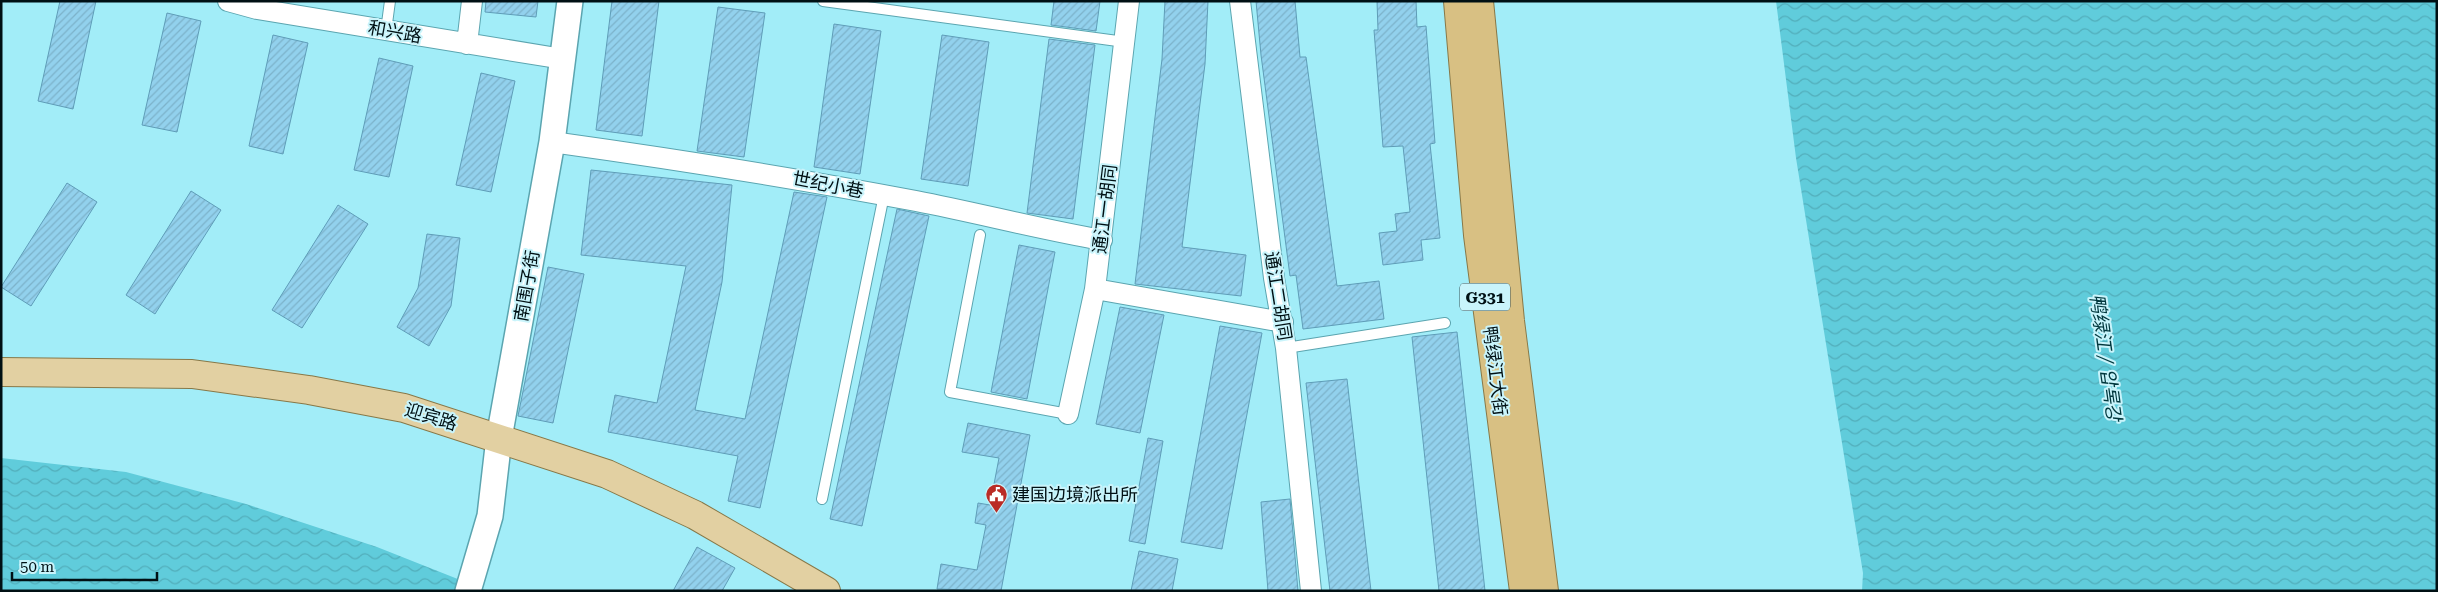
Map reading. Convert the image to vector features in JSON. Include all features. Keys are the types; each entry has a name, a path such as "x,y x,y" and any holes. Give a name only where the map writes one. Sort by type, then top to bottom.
{"highway":[{"name":"鸭绿江大街","path":"1458,1 1478,235 1524,591"},
{"name":"鸭绿江大街","path":"1480,1 1510,320 1544,591"}],"main road":[{"name":"迎宾路","path":"1,372 192,374 253,381 404,408 607,474 695,515 826,591"}],"street":[{"name":"和兴路","path":"228,1 386,30 562,59"},
{"path":"467,44 472,1"},
{"name":"南围子街","path":"472,580 490,516 499,438 552,142 570,1"},
{"name":"通江一胡同","path":"1068,414 1095,289 1129,1"},
{"name":"通江二胡同","path":"1240,1 1274,278 1283,322 1311,591"},
{"name":"世纪小巷","path":"552,142 779,176 884,195 1102,240"},
{"path":"1095,289 1283,322"}],"lane":[{"path":"386,30 390,1"},
{"path":"823,1 1125,42"},
{"path":"822,499 884,195"},
{"path":"980,235 950,392 1068,414"},
{"path":"1286,348 1445,323"}],"water":[{"name":"鸭绿江 / 압록강","path":"1776,1 2437,1 2437,591 1862,591 1863,573 1796,158"},
{"path":"1,458 126,472 246,504 377,547 488,591 1,591"}],"building":[{"path":"60,1 96,1 73,109 38,101"},
{"path":"486,1 538,1 536,17 485,12"},
{"path":"612,1 659,1 642,136 596,130"},
{"path":"1054,1 1100,1 1096,31 1051,25"},
{"path":"1165,1 1208,1 1205,64 1182,247 1246,255 1241,296 1135,284 1162,59"},
{"path":"1256,1 1295,1 1300,57 1306,57 1337,286 1379,281 1384,319 1303,329 1296,275 1290,276 1261,55"},
{"path":"1377,1 1416,1 1417,27 1426,26 1435,143 1430,144 1440,238 1421,240 1423,260 1383,265 1379,233 1397,231 1395,214 1410,212 1403,146 1383,147 1374,30 1378,30"},
{"path":"718,7 765,13 744,157 697,151"},
{"path":"167,13 201,21 177,132 142,125"},
{"path":"834,24 881,31 860,174 814,167"},
{"path":"273,35 308,43 283,154 249,146"},
{"path":"942,35 989,42 968,186 921,179"},
{"path":"1049,39 1095,45 1073,219 1027,213"},
{"path":"379,58 413,66 389,177 354,170"},
{"path":"481,73 515,81 491,192 456,185"},
{"path":"591,170 732,185 722,282 695,410 745,419 794,192 827,197 760,508 728,501 738,456 608,432 615,395 657,403 686,266 581,255"},
{"path":"67,183 97,202 31,306 1,287"},
{"path":"191,191 221,210 155,314 126,295"},
{"path":"338,205 368,224 302,328 272,310"},
{"path":"897,209 929,216 862,526 830,519"},
{"path":"427,234 460,238 451,306 429,346 397,327 418,288"},
{"path":"1019,245 1055,252 1027,399 991,392"},
{"path":"548,267 584,274 553,423 518,416"},
{"path":"1120,307 1164,315 1140,433 1096,424"},
{"path":"1220,326 1262,333 1222,549 1181,542"},
{"path":"1457,332 1485,591 1439,591 1412,337"},
{"path":"1347,379 1371,591 1330,591 1306,383"},
{"name":"建国边境派出所","path":"968,423 1030,435 1001,591 937,589 941,564 977,570 986,525 975,523 978,503 990,505 999,458 962,452"},
{"path":"1148,438 1163,441 1145,544 1129,541"},
{"path":"1290,499 1298,591 1268,591 1261,502"},
{"path":"697,547 735,568 722,591 673,591"},
{"path":"1139,551 1178,559 1172,591 1131,591"}],"place":[{"name":"建国边境派出所","path":"996,514"}]}
